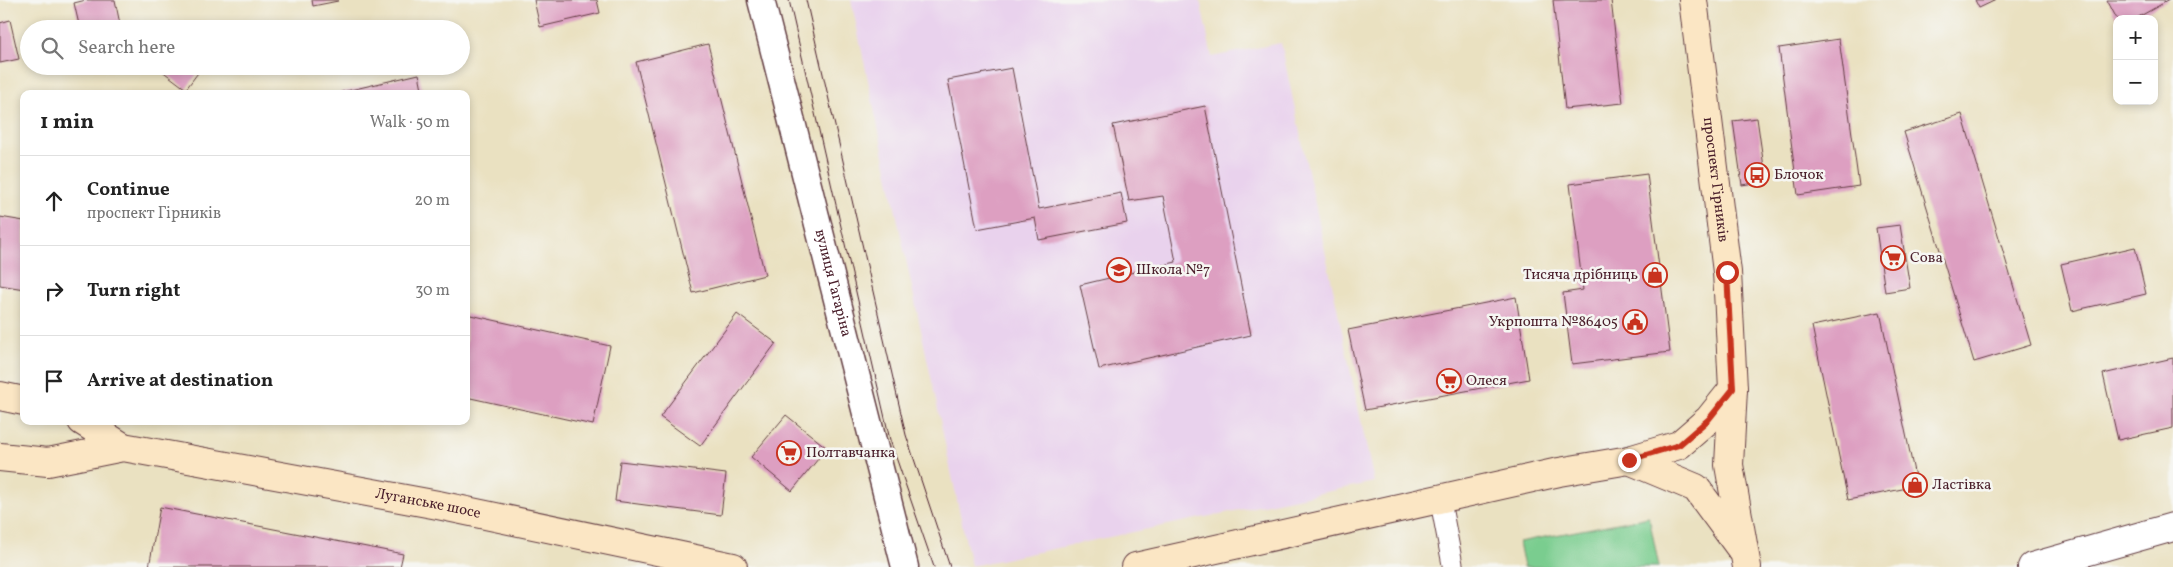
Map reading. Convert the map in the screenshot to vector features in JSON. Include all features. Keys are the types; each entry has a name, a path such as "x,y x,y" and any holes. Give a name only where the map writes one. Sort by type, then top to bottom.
{"main road":[{"name":"проспект Гірників","path":"1693,0 1727,272 1733,389 1729,465 1746,561"},
{"path":"1136,567 1559,472 1629,460 1679,445 1709,419 1733,389"},
{"path":"0,396 20,400"},
{"name":"Луганське шосе","path":"88,425 123,447"},
{"name":"Луганське шосе","path":"0,457 48,462 123,447 438,505 733,567"},
{"path":"1629,460 1696,488 1746,561"}],"street":[{"name":"вулиця Гагаріна","path":"762,0 905,567"},
{"path":"1440,499 1454,567"},
{"path":"2032,567 2173,527"}],"shaded area":[{"name":"Школа №7","path":"851,0 1200,0 1212,57 1281,43 1374,482 971,566"}],"green space":[{"path":"1649,517 1659,567 1524,567 1519,542"}],"building":[{"path":"86,0 115,0 119,20 78,20 74,3"},
{"path":"312,0 338,0 338,1 313,6"},
{"path":"534,0 597,0 600,13 540,27"},
{"path":"1553,0 1611,0 1623,103 1565,109"},
{"path":"1975,0 1996,0 1979,8"},
{"path":"2107,0 2169,0 2142,15 2115,15"},
{"path":"10,20 19,59 0,63 0,23"},
{"path":"1839,39 1859,186 1798,195 1779,48"},
{"path":"708,44 765,275 693,293 636,62"},
{"path":"1012,68 1039,209 1121,193 1127,223 1039,240 1035,218 977,229 948,80"},
{"path":"168,75 196,75 186,89"},
{"path":"419,75 422,90 351,90"},
{"path":"1205,106 1251,335 1099,369 1080,285 1176,262 1163,196 1129,201 1113,125"},
{"path":"1962,114 2031,345 1974,362 1904,132"},
{"path":"1757,118 1766,181 1742,185 1733,121"},
{"path":"1647,174 1670,352 1572,364 1563,293 1583,290 1570,184"},
{"path":"0,217 20,220 20,288 0,285"},
{"name":"Сова","path":"1900,225 1910,288 1885,292 1876,228"},
{"path":"2135,247 2146,294 2072,311 2061,264"},
{"path":"1516,297 1529,379 1365,410 1348,330"},
{"path":"1880,312 1917,486 1848,500 1812,326"},
{"path":"737,314 776,343 700,446 660,417"},
{"path":"470,315 610,346 593,425 470,398"},
{"path":"2173,358 2173,428 2118,440 2103,374"},
{"name":"Полтавчанка","path":"786,415 827,448 792,491 751,457"},
{"path":"620,461 726,474 721,515 615,501"},
{"path":"160,507 403,554 400,567 149,567"}],"tram line":[{"path":"789,0 890,440 934,567"},
{"path":"806,0 906,435 950,567"}],"place":[{"name":"Блочок","path":"1757,175"},
{"name":"Сова","path":"1893,258"},
{"name":"Школа №7","path":"1119,270"},
{"name":"Тисяча дрібниць","path":"1655,275"},
{"name":"Укрпошта №86405","path":"1635,322"},
{"name":"Олеся","path":"1449,381"},
{"name":"Полтавчанка","path":"789,453"},
{"name":"Ластівка","path":"1915,485"}],"route":[{"path":"1629,460 1679,445 1709,419 1733,389 1727,272"}]}
